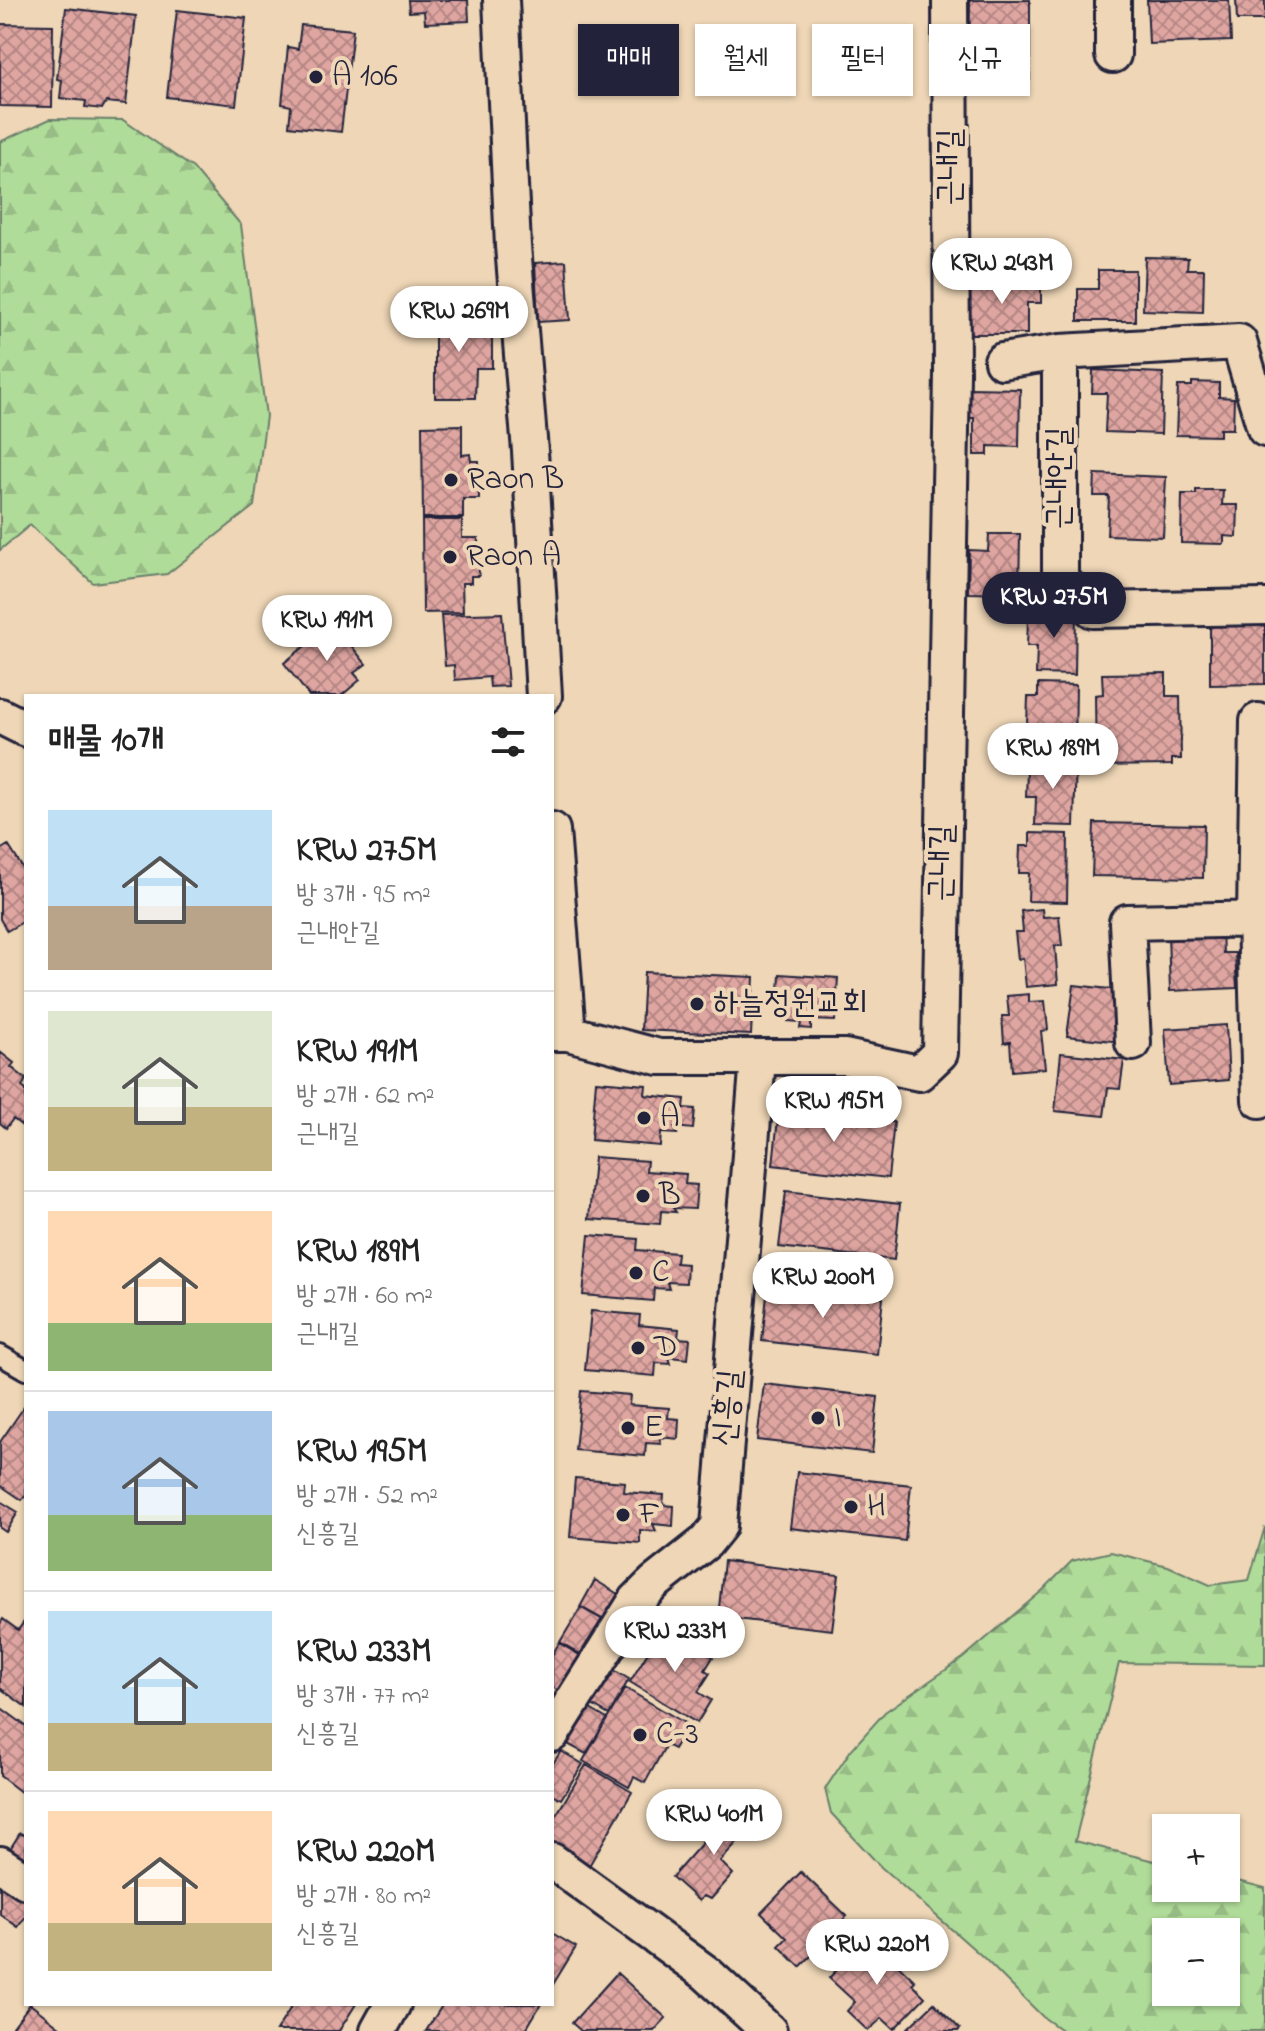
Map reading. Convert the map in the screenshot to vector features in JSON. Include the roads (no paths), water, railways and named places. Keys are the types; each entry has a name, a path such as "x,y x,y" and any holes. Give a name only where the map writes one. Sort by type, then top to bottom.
{"street":[{"path":"501,0 513,246 530,451 544,694"},
{"name":"근내길","path":"554,881 560,1033 659,1057 845,1057 919,1073 940,1053 952,374 950,0"},
{"path":"1113,0 1113,55"},
{"path":"1002,361 1060,352 1239,342 1265,429"},
{"name":"근내안길","path":"1060,352 1060,579 1093,610 1265,607"},
{"path":"0,716 24,728"},
{"path":"1258,721 1260,1100"},
{"path":"1133,1043 1127,922 1260,918"},
{"name":"신흥길","path":"554,1731 636,1601 652,1584 706,1542 719,1526 758,1059"},
{"path":"554,1862 706,1973 769,2031"},
{"path":"0,1864 24,1880"},
{"path":"378,2031 392,2006"}],"lane":[{"path":"0,1355 24,1369"}],"place":[{"name":"A 106","path":"316,77"},
{"name":"Raon B","path":"451,480"},
{"name":"Raon A","path":"450,557"},
{"name":"하늘정원교회","path":"697,1004"},
{"name":"A","path":"644,1118"},
{"name":"B","path":"643,1196"},
{"name":"C","path":"636,1273"},
{"name":"D","path":"638,1348"},
{"name":"I","path":"818,1418"},
{"name":"E","path":"628,1428"},
{"name":"H","path":"851,1507"},
{"name":"F","path":"623,1515"},
{"name":"C-3","path":"640,1735"}]}
